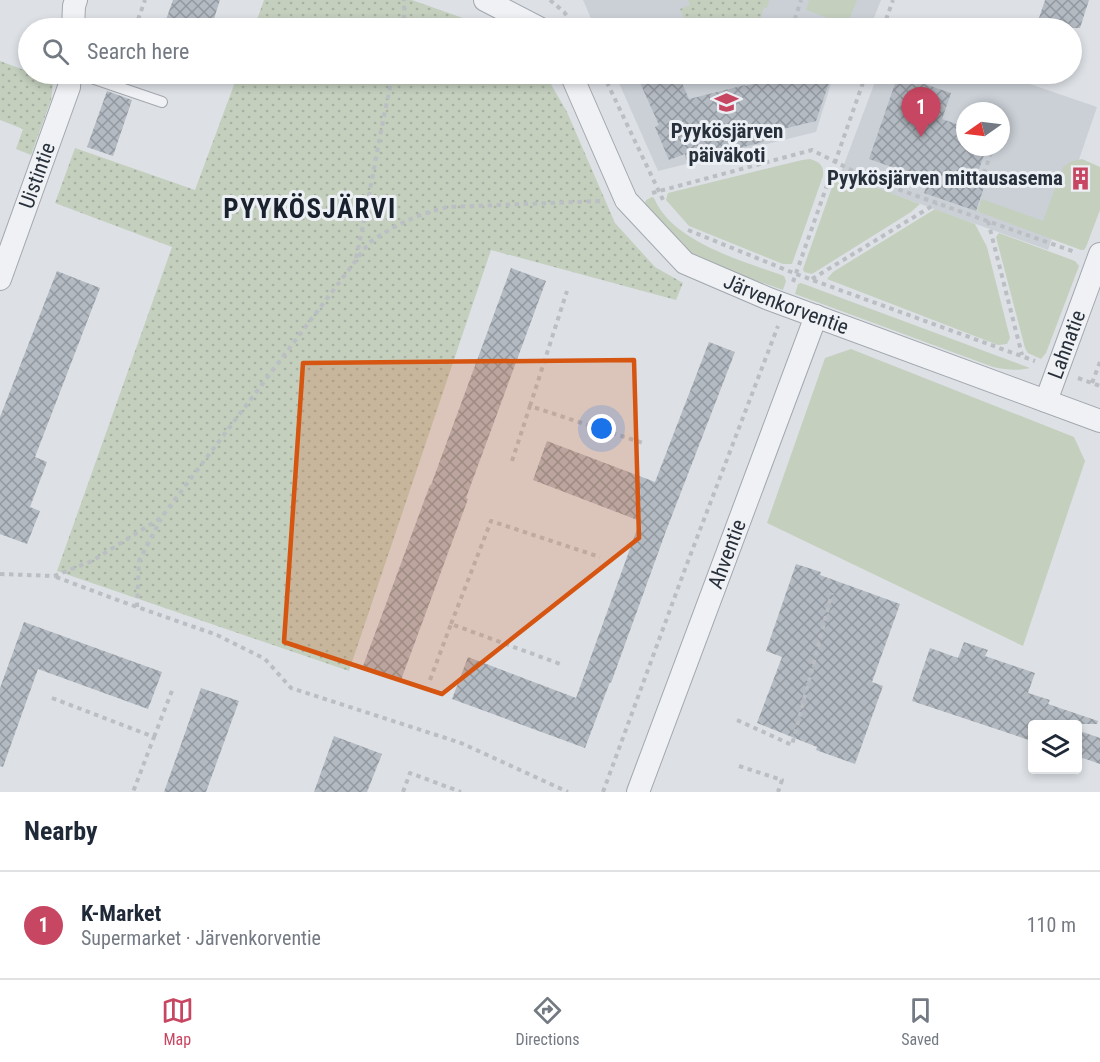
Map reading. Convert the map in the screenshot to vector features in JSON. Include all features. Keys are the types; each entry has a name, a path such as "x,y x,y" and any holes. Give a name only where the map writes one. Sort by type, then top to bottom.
{"street":[{"path":"73,18 76,0"},
{"path":"485,0 520,18"},
{"name":"Uistintie","path":"0,279 69,84"},
{"name":"Järvenkorventie","path":"575,84 626,200 686,263 785,306 1100,421"},
{"name":"Lahnatie","path":"1046,401 1099,257"},
{"name":"Ahventie","path":"638,792 816,316"}],"lane":[{"path":"109,84 162,102"}],"path":[{"path":"139,18 145,0"},
{"path":"404,0 404,18"},
{"path":"550,0 568,18"},
{"path":"795,18 801,0"},
{"path":"887,18 893,0"},
{"path":"356,260 391,84"},
{"path":"608,84 666,207"},
{"path":"603,792 785,306 862,84"},
{"path":"136,607 139,561 161,518 369,243 406,220 426,212 448,207 626,200 812,150 869,178 937,203 953,206 988,221 1099,257"},
{"path":"981,182 990,156"},
{"path":"811,280 937,203"},
{"path":"988,221 1022,356"},
{"path":"687,230 811,280 1100,386"},
{"path":"512,461 567,291"},
{"path":"1092,383 1100,362"},
{"path":"530,406 646,444"},
{"path":"54,576 92,561 161,518"},
{"path":"430,680 491,521 600,557"},
{"path":"0,574 54,576 217,635 265,659 291,688 461,743 568,792"},
{"path":"737,720 792,745 832,593"},
{"path":"451,624 563,665"},
{"path":"133,792 173,688"},
{"path":"52,698 154,737"},
{"path":"739,766 782,780 778,792"},
{"path":"403,792 410,773 461,792"}],"highlighted area":[{"path":"634,360 639,538 442,694 284,642 303,363"}],"shaded area":[{"path":"583,0 881,0 874,18 591,18"},
{"name":"Pyykösjärven päiväkoti","path":"619,84 831,84 816,132 658,171"},
{"path":"874,84 1030,84 1097,107 1048,250 840,175"}],"green space":[{"path":"264,0 412,0 463,18 258,18"},
{"path":"688,0 769,0 761,18 684,18 680,9 690,5"},
{"path":"809,0 857,0 850,18 828,18 806,10"},
{"path":"0,61 18,68 18,84 53,84 51,100 31,155 16,149 23,129 0,120"},
{"path":"234,84 551,84 567,112 615,223 655,267 683,283 676,300 491,250 349,671 57,571 172,247 55,203 75,148 195,190"},
{"path":"810,159 821,165 823,176 792,264 783,264 689,226 666,200 668,193"},
{"path":"1082,159 1100,167 1100,210 1084,250 979,212 982,199 1043,221 1063,167 1070,162"},
{"path":"837,173 920,204 911,212 812,274 804,272 803,269"},
{"path":"652,197 676,227 692,238 710,248 784,276 786,281 783,290 710,264 689,252 646,209 646,200"},
{"path":"935,209 975,224 987,247 1010,338 1007,344 998,345 827,279 833,272"},
{"path":"999,233 1075,261 1079,266 1046,353 1041,359 1028,353 1025,348 996,237"},
{"path":"801,283 1030,368 1012,370 993,367 795,294 798,284"},
{"path":"851,349 1074,437 1085,461 1023,646 767,523 825,358"}],"building":[{"path":"173,0 220,0 214,18 167,18"},
{"path":"1045,0 1089,0 1082,22 1082,18 1039,18"},
{"name":"Pyykösjärven päiväkoti","path":"641,84 682,84 689,99 753,84 829,84 816,121 762,134 764,142 719,153 719,156 687,163 685,154 669,160 655,127 659,125"},
{"path":"895,84 924,84 951,93 942,119 956,124 956,156 984,156 975,180 985,184 976,211 924,193 929,180 869,159"},
{"path":"107,91 132,100 113,156 87,147"},
{"path":"511,268 546,281 401,680 363,666"},
{"path":"57,271 100,288 35,457 47,462 30,507 40,511 27,544 0,534 0,417"},
{"path":"709,342 735,352 585,748 452,699 468,657 576,698 640,521 533,480 547,441 655,482"},
{"path":"796,564 900,604 872,682 883,686 855,764 816,750 817,747 757,723 782,657 766,651"},
{"path":"24,622 162,672 148,709 38,669 3,767 0,766 0,688"},
{"path":"964,642 988,650 985,656 1035,673 1028,693 1050,700 1048,704 1098,721 1097,724 1082,724 1082,720 1028,720 1028,740 912,701 930,648 958,658"},
{"path":"201,688 239,701 206,792 164,792"},
{"path":"1082,732 1100,738 1100,764 1082,758"},
{"path":"334,736 382,754 367,792 314,792"}],"place":[{"name":"Pyykösjärven päiväkoti","path":"727,103"},
{"name":"K-Market","path":"921,137"},
{"name":"Pyykösjärven mittausasema","path":"1081,178"}],"district":[{"name":"PYYKÖSJÄRVI","path":"310,209"}]}
